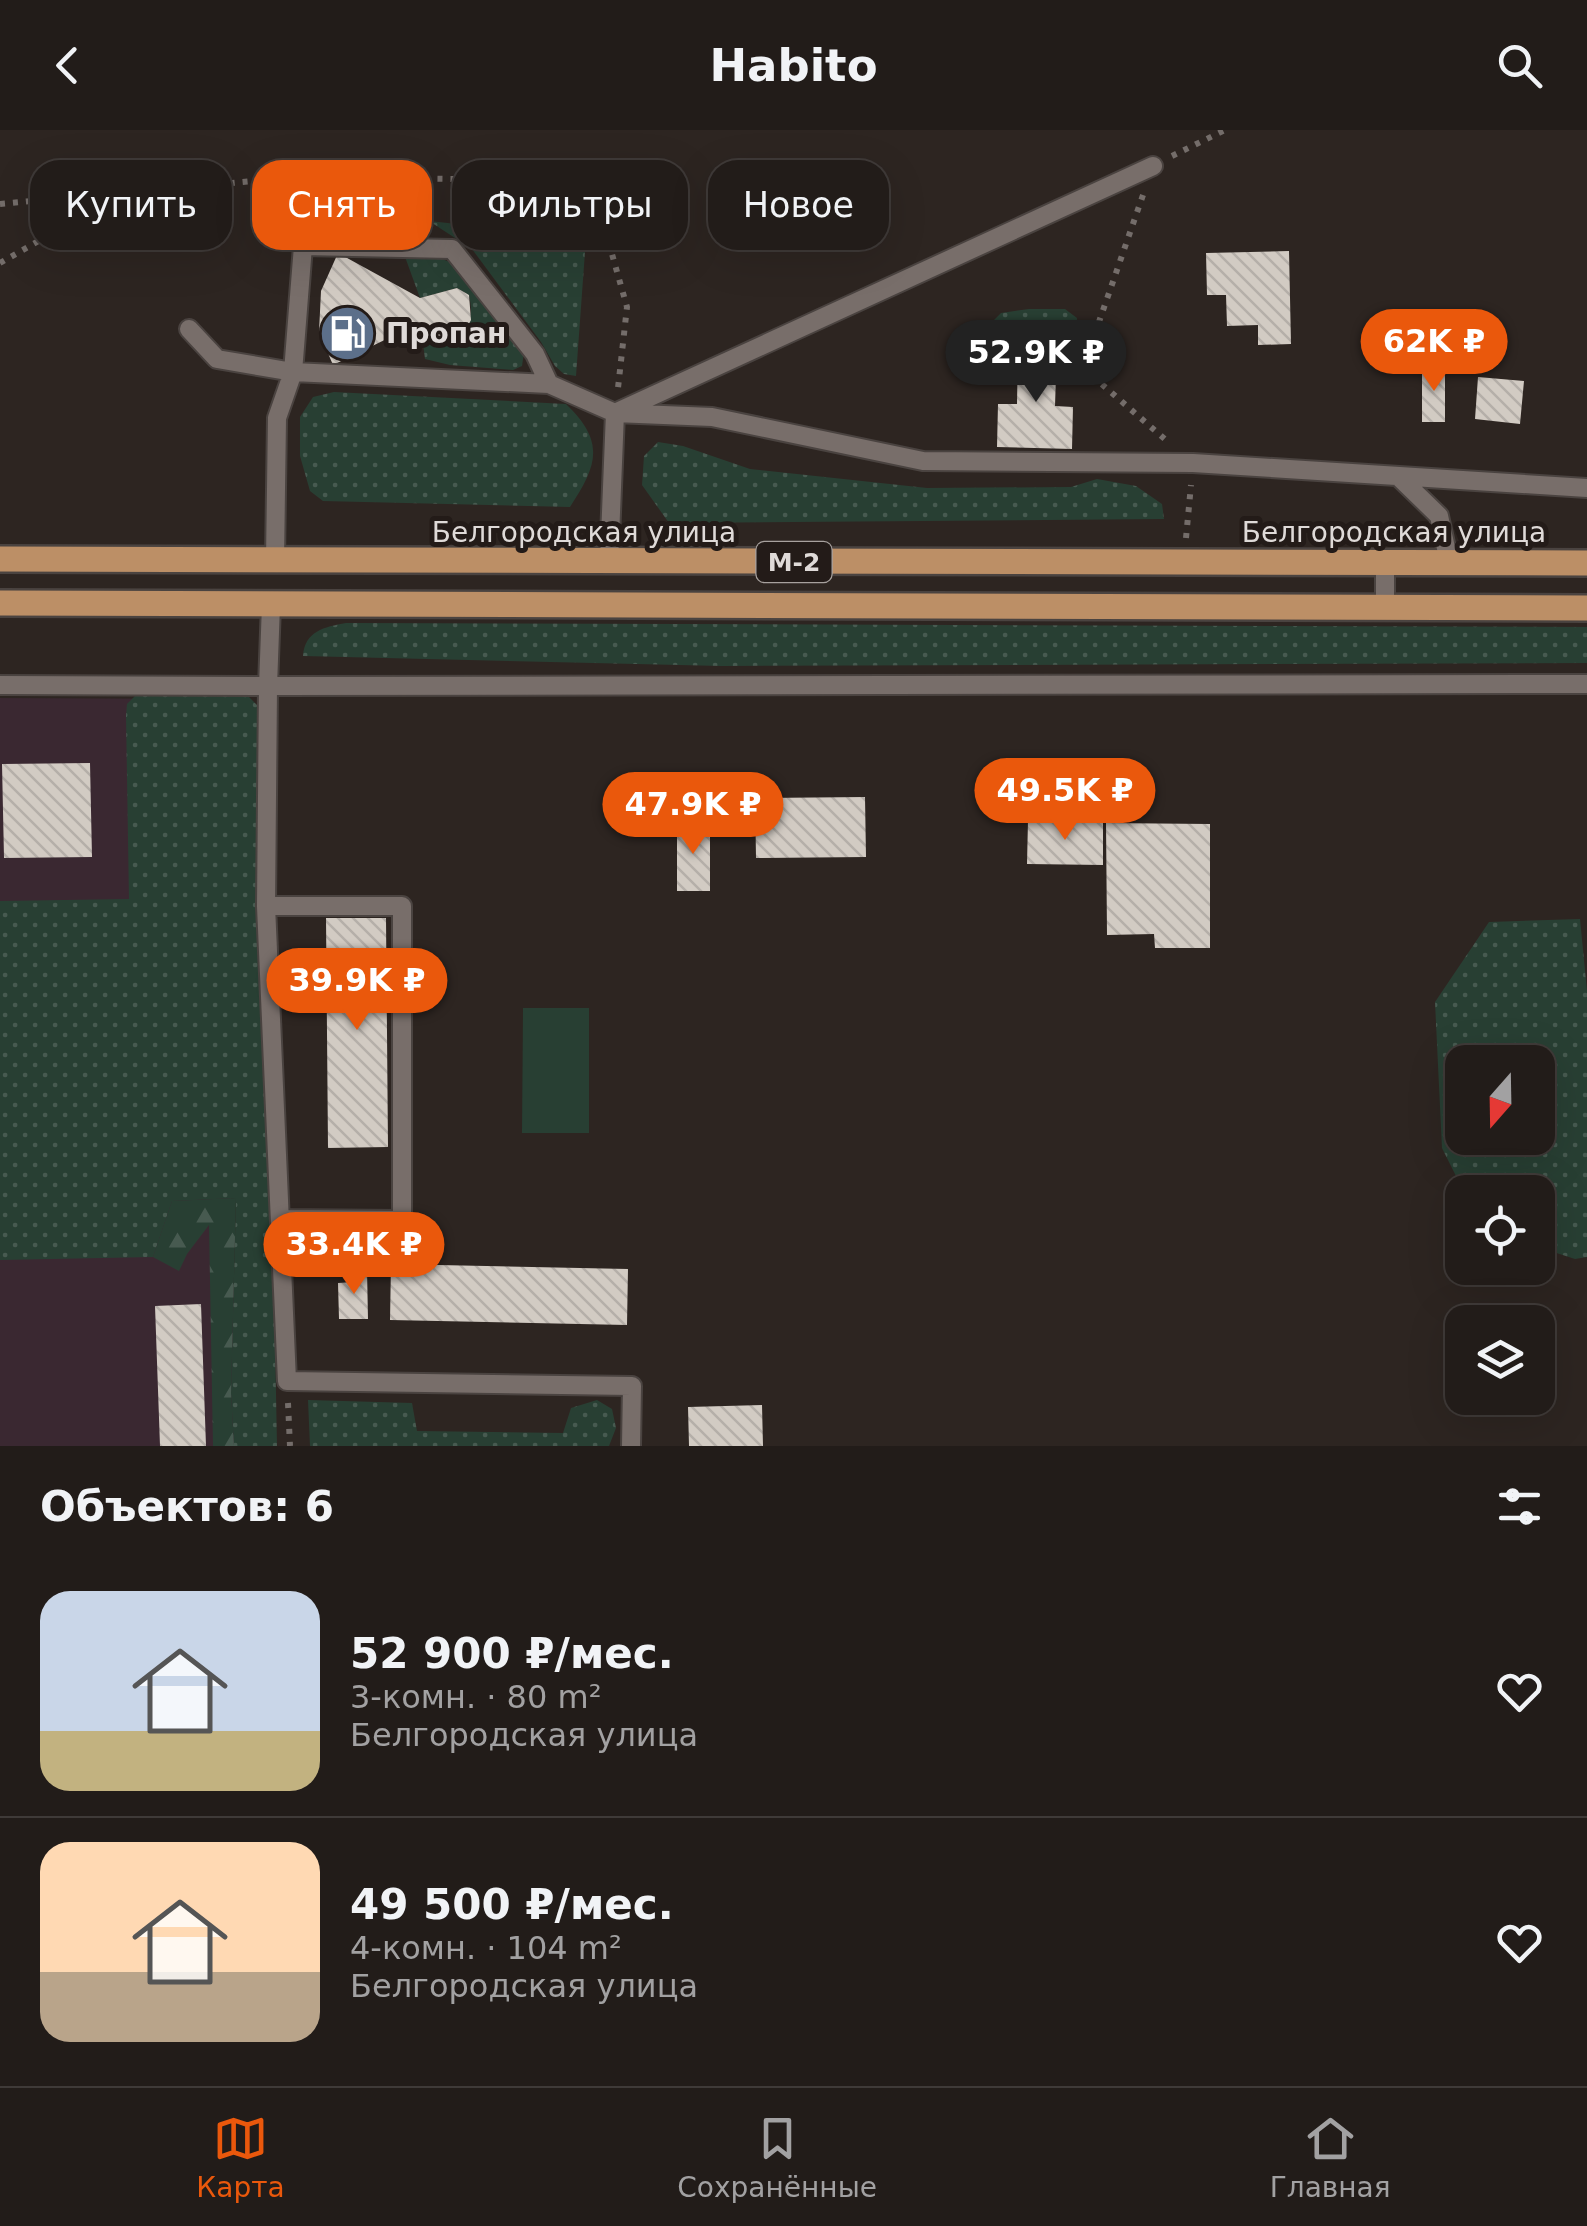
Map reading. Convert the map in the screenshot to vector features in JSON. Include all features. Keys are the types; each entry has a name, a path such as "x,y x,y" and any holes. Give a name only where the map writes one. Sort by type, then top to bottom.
{"main road":[{"name":"Белгородская улица","path":"0,560 1587,563"},
{"name":"М-2","path":"0,602 1587,608"}],"lane":[{"path":"615,412 1153,166"},
{"path":"275,561 277,418 293,372 302,246 452,248 536,354 550,384"},
{"path":"189,329 218,359 293,372 550,384 615,412 712,417 922,461 1193,463 1587,488"},
{"path":"609,562 615,412"},
{"path":"1400,478 1439,516 1449,562"},
{"path":"1385,564 1385,608"},
{"path":"271,605 266,906 287,1382 632,1386 631,1446"},
{"path":"0,684 1587,684"},
{"path":"266,906 402,906 402,1220 280,1218"}],"path":[{"path":"1184,562 1193,463 1083,368 1153,166 1225,130"},
{"path":"0,204 30,201"},
{"path":"287,1382 290,1446"}],"shaded area":[{"path":"0,698 220,699 237,1446 0,1446"}],"green space":[{"path":"432,221 452,223 452,236 432,223"},
{"path":"473,250 585,250 576,376 564,374 555,366"},
{"path":"404,254 429,254 455,264 524,352 522,366 513,370 425,359 421,328 462,336 470,316 469,295 457,288 420,298"},
{"path":"1065,309 1077,318 1071,347 1057,351 1056,345 1019,344 1018,351 999,342 990,324 1001,313"},
{"path":"334,392 566,404 592,442 591,466 570,507 323,501 310,491 300,456 300,417 313,397"},
{"path":"658,442 683,446 750,469 927,488 1071,487 1097,479 1136,486 1162,504 1164,519 669,523 642,485 644,456"},
{"path":"346,623 1587,627 1587,663 722,666 303,656 312,636"},
{"path":"135,696 248,696 263,711 277,1446 234,1446 231,1393 236,1198 172,1201 153,1257 0,1260 0,901 129,899 126,716 127,704"},
{"path":"1580,919 1587,991 1587,1257 1575,1259 1555,1253 1555,1175 1456,1175 1446,1155 1555,1155 1555,1045 1445,1045 1445,1154 1435,1002 1489,922"},
{"path":"523,1008 589,1008 589,1133 522,1133"},
{"path":"236,1198 231,1393 234,1446 213,1446 209,1225 179,1271 153,1257 172,1201"},
{"path":"308,1400 412,1403 417,1431 563,1433 571,1408 597,1400 612,1409 616,1428 609,1446 310,1446"}],"building":[{"path":"1289,251 1291,344 1258,345 1258,325 1227,326 1226,295 1207,295 1206,253"},
{"path":"338,253 420,298 457,288 469,295 471,320 462,337 448,343 421,328 399,333 333,365 319,332 321,291"},
{"path":"1018,344 1057,345 1055,406 1073,407 1072,449 997,447 998,404 1017,404"},
{"path":"1422,367 1445,367 1445,422 1422,422"},
{"path":"1478,377 1524,381 1520,424 1475,419"},
{"path":"90,763 92,857 4,858 2,764"},
{"path":"865,797 866,857 756,858 755,798"},
{"path":"1028,820 1103,821 1103,865 1027,864"},
{"path":"677,823 710,824 710,891 677,891"},
{"path":"1106,823 1210,824 1210,948 1155,948 1154,934 1107,935"},
{"path":"326,918 386,918 388,1147 328,1148"},
{"path":"391,1264 628,1269 627,1325 390,1320"},
{"path":"353,1269 367,1269 368,1319 339,1319 338,1283 353,1282"},
{"path":"201,1304 206,1446 160,1446 155,1306"},
{"path":"762,1405 763,1446 689,1446 688,1407"}],"place":[{"name":"Пропан","path":"347,333"}]}
